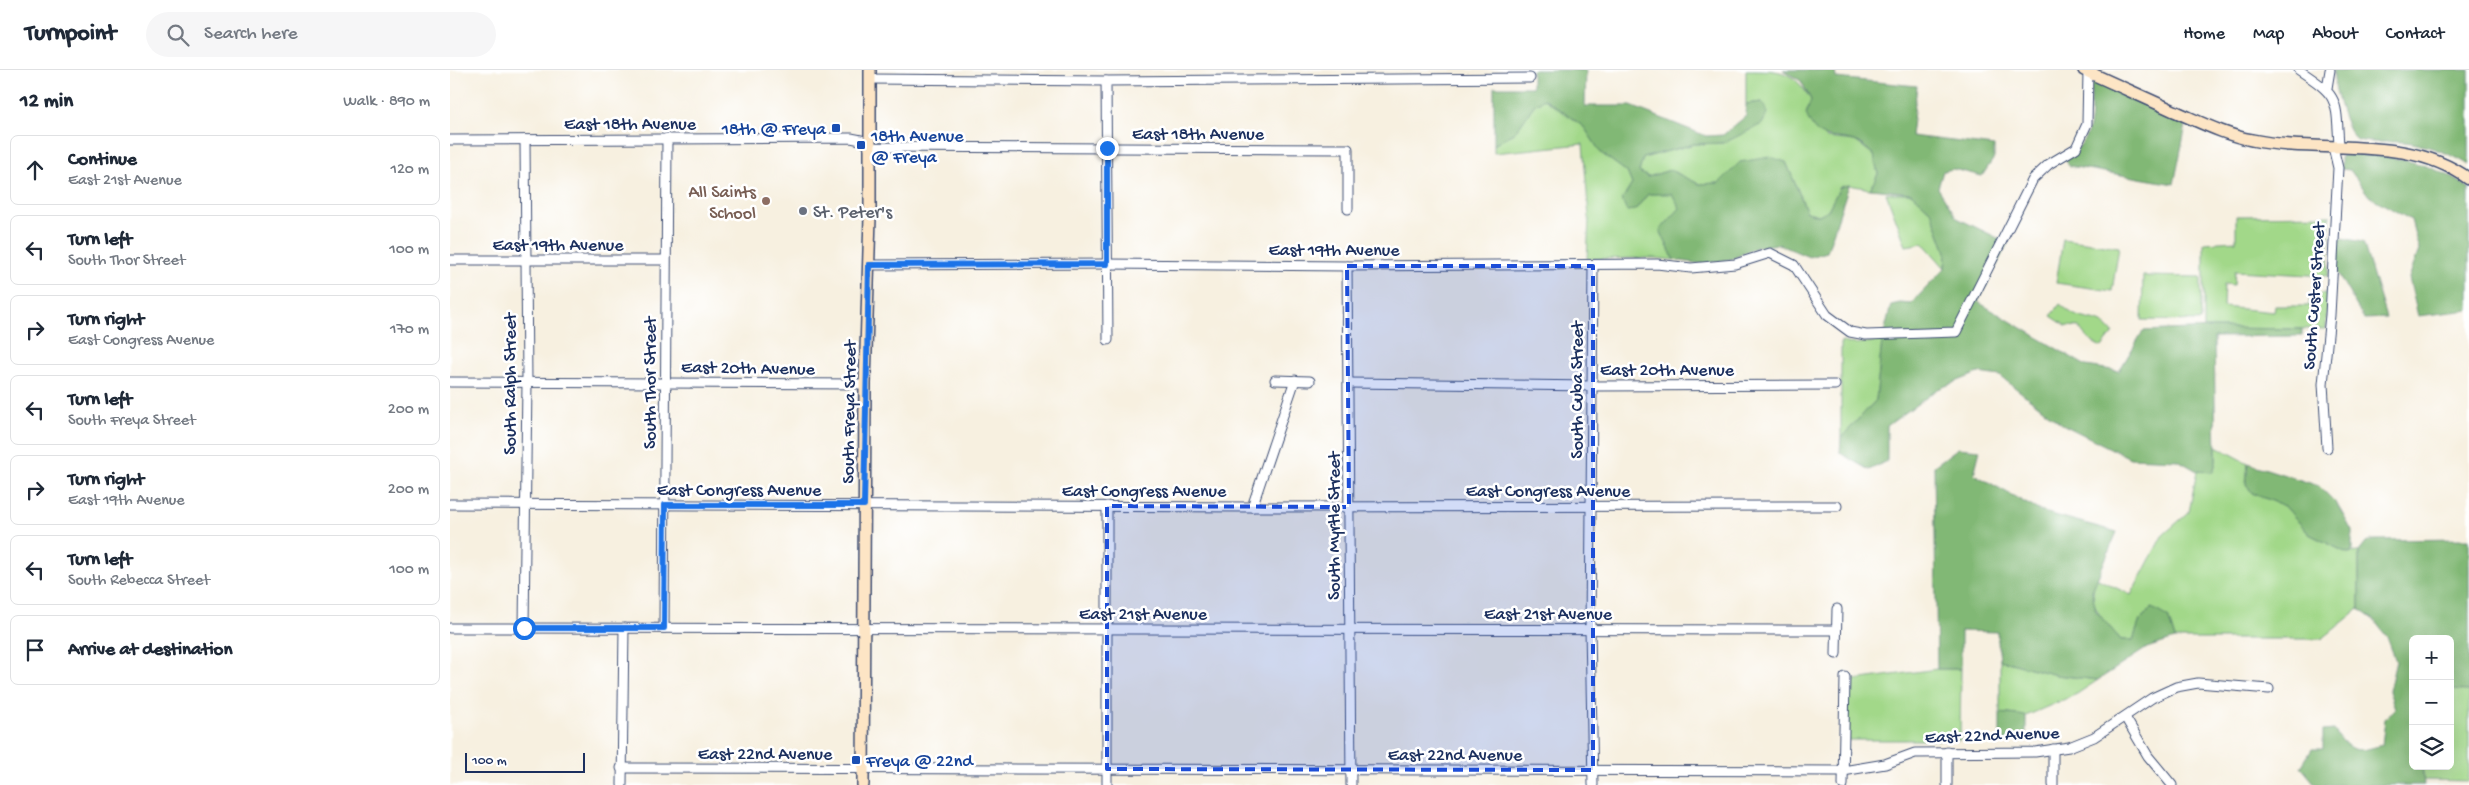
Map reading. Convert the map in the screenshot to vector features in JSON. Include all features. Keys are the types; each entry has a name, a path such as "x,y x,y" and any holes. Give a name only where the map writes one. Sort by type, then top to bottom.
{"main road":[{"path":"2086,71 2214,129 2252,140 2291,146 2375,147 2406,153 2452,166 2469,179"},
{"name":"South Freya Street","path":"863,785 865,384 869,265 870,75"}],"street":[{"path":"2299,70 2327,88 2330,70"},
{"name":"East 19th Avenue","path":"869,265 1593,266 1657,264 1691,268 1736,264 1770,253 1794,265 1827,315 1850,332 1866,335 1956,332 2033,179 2049,164 2076,148 2087,124 2086,71"},
{"path":"870,75 1106,81 1530,78"},
{"path":"1106,81 1108,340"},
{"name":"South Custer Street","path":"2327,88 2336,106 2338,168 2330,315 2323,384 2327,448"},
{"name":"South Thor Street","path":"664,628 667,138"},
{"name":"East 18th Avenue","path":"450,140 851,138 861,140 870,148 1348,150 1348,209"},
{"name":"South Ralph Street","path":"524,628 524,504 527,382 524,260 525,140"},
{"name":"East 19th Avenue","path":"450,260 665,260"},
{"name":"South Myrtle Street","path":"1347,266 1351,785"},
{"name":"South Cuba Street","path":"1593,266 1590,629 1593,785"},
{"path":"1275,380 1310,381"},
{"path":"1252,507 1295,380"},
{"name":"East 20th Avenue","path":"450,382 865,384"},
{"name":"East 20th Avenue","path":"1349,383 1592,386 1835,385"},
{"name":"East Congress Avenue","path":"450,504 1252,507 1837,506"},
{"path":"1107,506 1107,785"},
{"path":"1836,654 1837,609"},
{"name":"East 21st Avenue","path":"450,628 1836,630"},
{"path":"622,785 624,628"},
{"path":"1843,785 1845,677"},
{"name":"East 22nd Avenue","path":"622,768 1843,772 1885,764 1915,753 2035,752 2069,747 2094,737 2152,698 2176,687 2198,683 2268,689"},
{"path":"2125,716 2148,756 2172,785"},
{"path":"2053,749 2054,785"},
{"path":"1946,785 1947,752"}],"highlighted area":[{"path":"1347,266 1593,266 1593,770 1107,769 1107,506 1349,507"}],"green space":[{"path":"1532,70 1586,70 1585,106 1631,106 1706,136 1723,135 1746,116 1746,104 1762,102 1768,113 1762,124 1724,143 1694,144 1643,158 1639,172 1648,177 1670,170 1699,184 1719,183 1740,162 1770,157 1786,162 1807,212 1819,215 1828,210 1840,187 1849,185 1827,252 1809,257 1778,244 1757,247 1732,259 1702,264 1674,260 1660,230 1680,208 1672,194 1648,194 1635,210 1627,211 1622,200 1632,184 1627,172 1601,153 1584,127 1545,99 1535,104 1515,132 1494,145 1494,87 1532,87"},
{"path":"1746,70 1769,70 1792,77 1805,90 1811,100 1806,114 1826,138 1855,141 1874,155 1878,174 1870,189 1849,185 1840,187 1828,210 1819,215 1807,212 1786,162 1740,162 1719,183 1699,184 1670,170 1648,177 1639,172 1643,158 1694,144 1724,143 1762,102 1746,104"},
{"path":"1783,70 1835,70 1836,78 1917,86 1911,136 1994,146 1994,158 1982,176 1953,169 1943,171 1938,188 1957,218 2008,243 1978,302 2086,366 2119,371 2143,331 2214,328 2302,329 2302,336 2214,337 2216,462 2213,472 2197,471 2178,460 2130,458 2062,424 2000,376 1978,373 1938,389 1887,426 1887,461 1869,470 1840,453 1841,438 1876,400 1882,341 1891,305 1900,303 1911,304 1945,268 1946,252 1931,211 1911,193 1870,189 1878,174 1874,155 1857,142 1825,136 1815,130 1806,114 1811,100 1801,81"},
{"path":"2334,70 2469,70 2469,165 2429,147 2404,142 2358,140 2349,129 2341,108 2335,86"},
{"path":"2091,79 2186,125 2174,184 2069,166 2065,158 2075,151 2082,142 2090,124"},
{"path":"1544,99 1584,127 1601,153 1627,172 1632,184 1622,200 1635,210 1648,194 1672,193 1681,208 1660,230 1674,260 1654,258 1587,259 1589,218 1583,144 1494,153 1494,145 1515,132 1535,104"},
{"path":"2346,154 2395,158 2426,166 2455,179 2469,188 2469,310 2418,316 2409,278 2419,250 2411,220 2369,196 2350,170 2341,169 2341,156"},
{"path":"1886,193 1911,193 1931,211 1946,252 1945,268 1923,243 1906,246"},
{"path":"2330,215 2328,276 2235,271 2234,285 2224,284 2223,307 2274,312 2275,306 2309,306 2310,294 2328,293 2326,329 2204,328 2204,243 2236,241 2236,216"},
{"path":"2337,237 2363,242 2386,318 2364,319 2336,270"},
{"path":"2063,239 2119,247 2112,291 2056,283"},
{"path":"2143,276 2201,277 2201,321 2142,320"},
{"path":"2060,304 2077,316 2105,325 2113,333 2102,347 2095,344 2086,337 2079,327 2066,326 2051,316"},
{"path":"1841,341 1855,344 1882,341 1876,400 1841,438"},
{"path":"2216,446 2248,463 2246,484 2252,493 2285,506 2309,534 2347,553 2359,552 2359,609 2322,639 2175,639 2168,617 2140,620 2133,640 2121,640 2098,612 2093,597 2096,578 2131,595 2162,536 2189,512 2197,471 2213,472 2216,462"},
{"path":"1958,448 1980,450 1974,474 2040,511 2117,532 2092,591 2096,611 2121,640 2133,640 2140,620 2152,608 2168,617 2175,639 2147,648 2098,680 2056,675 2000,660 1997,632 1961,631 1961,669 1937,669 1934,466"},
{"path":"2248,463 2319,486 2337,504 2352,531 2352,552 2347,553 2309,534 2285,506 2252,493 2246,484"},
{"path":"2469,539 2469,691 2454,690 2454,635 2409,635 2409,770 2422,770 2424,785 2316,785 2301,767 2312,749 2323,749 2323,731 2334,730 2345,743 2354,749 2366,749 2382,745 2385,719 2395,708 2389,691 2396,661 2387,637 2374,620 2359,609 2359,552 2366,543 2373,540"},
{"path":"2000,660 2056,675 2098,680 2077,694 2026,716 2000,713"},
{"path":"1937,669 1961,669 1960,740 1847,740 1847,681"},
{"path":"2454,690 2469,691 2469,781 2424,780 2423,770 2454,770"},
{"path":"2000,713 2026,716 2026,740 2000,740"}],"place":[{"name":"18th @ Freya","path":"836,128"},
{"name":"18th Avenue @ Freya","path":"861,145"},
{"name":"All Saints School","path":"766,201"},
{"name":"St. Peter's","path":"803,211"},
{"name":"Freya @ 22nd","path":"856,760"}],"route":[{"path":"524,628 664,628 665,505 864,505 865,384 869,265 1107,264 1107,148"}]}
